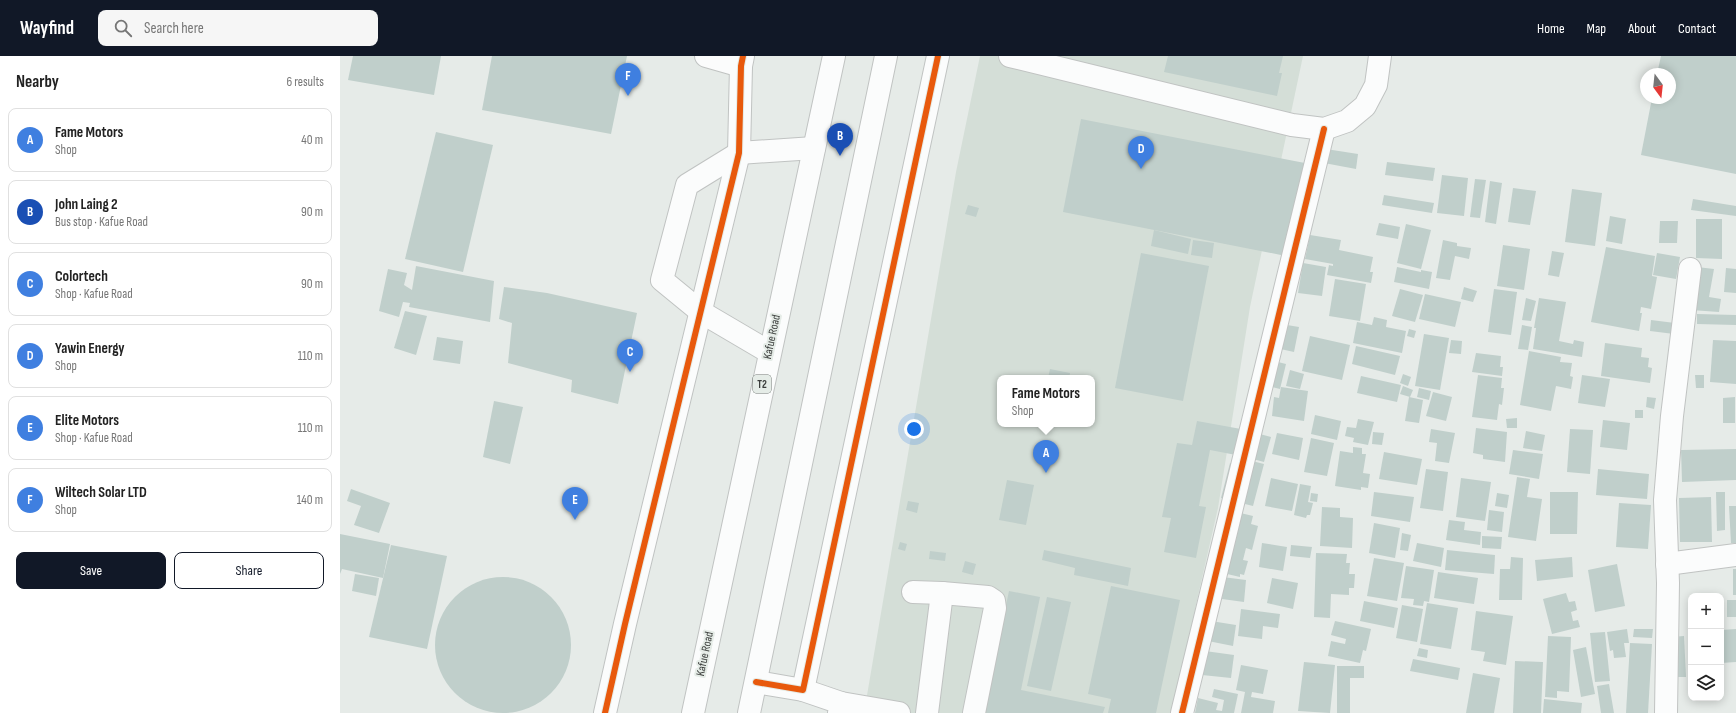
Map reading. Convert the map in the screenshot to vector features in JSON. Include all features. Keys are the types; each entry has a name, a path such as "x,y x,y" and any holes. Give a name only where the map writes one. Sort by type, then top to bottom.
{"street":[{"path":"605,713 625,624 739,153 742,61 706,56"},
{"name":"Kafue Road","path":"693,713 769,352 834,56"},
{"path":"749,713 886,56"},
{"path":"802,690 938,56"},
{"path":"1010,56 1292,125 1324,129 1347,121 1365,106 1376,85 1380,56"},
{"path":"1182,713 1324,129"},
{"path":"769,352 701,312 662,280 687,185 739,153 814,148"},
{"path":"1666,713 1667,564 1665,500 1672,416 1690,269"},
{"path":"1667,564 1736,555"},
{"path":"913,592 988,597 994,601 995,608 974,713"},
{"path":"927,713 942,593"},
{"path":"756,682 802,690 840,708 898,713"}],"shaded area":[{"path":"980,56 1303,56 1250,307 1218,508 1195,609 1196,637 1186,713 864,713 956,172"}],"building":[{"path":"353,56 441,56 434,95 348,80"},
{"path":"492,56 627,56 611,134 482,110"},
{"path":"1168,56 1283,56 1279,73 1282,73 1277,96 1164,72"},
{"path":"1661,56 1736,56 1736,174 1641,155 1651,104 1676,104 1676,68 1658,68"},
{"path":"1081,119 1310,164 1291,257 1063,212"},
{"path":"436,132 493,145 463,272 405,259"},
{"path":"1326,149 1358,154 1356,169 1324,163"},
{"path":"1387,162 1435,168 1433,181 1385,175"},
{"path":"1442,175 1468,178 1464,216 1437,213"},
{"path":"1475,179 1486,180 1480,218 1470,217"},
{"path":"1490,181 1502,183 1496,224 1485,222"},
{"path":"1513,188 1536,191 1530,225 1508,222"},
{"path":"1572,189 1602,193 1595,246 1565,242"},
{"path":"1384,195 1434,203 1432,213 1382,205"},
{"path":"1693,199 1736,206 1736,216 1691,210"},
{"path":"968,205 979,208 976,217 965,214"},
{"path":"1610,216 1626,219 1622,244 1606,241"},
{"path":"1696,219 1722,219 1722,259 1696,258"},
{"path":"1660,221 1678,221 1677,243 1659,243"},
{"path":"1379,223 1400,227 1398,239 1376,235"},
{"path":"1406,224 1431,230 1421,269 1397,263"},
{"path":"1154,230 1191,239 1188,254 1151,246"},
{"path":"1310,235 1341,240 1339,250 1373,257 1370,272 1373,272 1371,283 1327,275 1329,265 1333,266 1333,264 1305,259"},
{"path":"1193,240 1214,243 1212,258 1191,255"},
{"path":"1443,240 1457,243 1457,246 1471,248 1469,259 1455,256 1450,280 1436,278"},
{"path":"1503,245 1530,249 1524,290 1497,286"},
{"path":"1606,247 1655,256 1652,276 1657,277 1651,309 1641,307 1640,313 1642,313 1639,331 1591,322"},
{"path":"1552,251 1564,253 1559,277 1548,275"},
{"path":"1141,253 1209,266 1183,401 1115,388"},
{"path":"1657,253 1680,257 1676,279 1653,275"},
{"path":"1303,263 1326,267 1322,296 1298,293"},
{"path":"416,266 494,281 490,322 409,307 410,303 403,302 399,317 379,311 388,269 407,273 404,285 412,290"},
{"path":"1397,267 1421,272 1421,270 1432,272 1429,289 1394,282"},
{"path":"1697,267 1714,269 1709,297 1721,299 1719,312 1691,310"},
{"path":"1726,268 1736,269 1736,293 1724,292"},
{"path":"1335,279 1366,284 1360,321 1329,316"},
{"path":"504,287 547,293 637,313 618,404 571,392 572,380 508,363 512,323 499,319"},
{"path":"1464,287 1477,291 1473,302 1461,299"},
{"path":"1400,289 1423,295 1415,322 1392,316"},
{"path":"1494,289 1517,292 1511,335 1488,332"},
{"path":"1425,294 1461,302 1455,327 1419,319"},
{"path":"1526,298 1536,301 1531,321 1522,320"},
{"path":"1539,298 1566,302 1559,341 1573,344 1574,340 1584,342 1582,357 1533,349 1536,328 1534,328"},
{"path":"405,311 427,316 416,355 394,348"},
{"path":"1697,314 1736,315 1736,325 1697,324"},
{"path":"1374,317 1387,320 1386,327 1406,331 1402,353 1353,343 1357,322 1372,325"},
{"path":"1651,320 1675,323 1674,334 1650,331"},
{"path":"1281,324 1299,327 1294,352 1276,348"},
{"path":"1522,325 1532,327 1528,350 1518,349"},
{"path":"1409,329 1416,331 1414,338 1407,336"},
{"path":"1424,334 1449,338 1440,390 1415,386"},
{"path":"1310,336 1350,345 1342,380 1302,371"},
{"path":"437,337 463,341 460,364 433,360"},
{"path":"1451,340 1462,341 1461,354 1449,353"},
{"path":"1713,340 1736,341 1736,384 1710,382"},
{"path":"1605,343 1642,348 1641,357 1649,358 1648,367 1652,368 1650,383 1601,376"},
{"path":"1356,346 1400,356 1395,375 1352,364"},
{"path":"1529,351 1561,357 1560,362 1572,363 1570,376 1573,377 1571,389 1556,386 1551,411 1520,405"},
{"path":"1476,353 1501,356 1500,367 1503,367 1502,376 1472,372"},
{"path":"1270,360 1286,364 1280,389 1264,385"},
{"path":"1050,369 1070,373 1070,375 1049,375"},
{"path":"1290,370 1304,374 1300,389 1286,386"},
{"path":"1403,374 1411,377 1408,386 1400,383"},
{"path":"1478,375 1502,378 1501,388 1504,388 1502,405 1499,404 1497,420 1472,417"},
{"path":"1582,375 1610,379 1605,407 1578,403"},
{"path":"1695,375 1704,375 1704,388 1696,388"},
{"path":"1361,376 1401,385 1397,402 1357,393"},
{"path":"1403,386 1413,390 1410,397 1400,394"},
{"path":"1281,387 1308,391 1304,421 1272,416 1274,397 1279,398"},
{"path":"1419,388 1431,391 1429,400 1417,397"},
{"path":"1433,392 1452,397 1446,421 1426,416"},
{"path":"1409,397 1423,400 1419,423 1405,421"},
{"path":"1647,397 1656,398 1654,409 1646,407"},
{"path":"1735,397 1735,423 1723,423 1723,398"},
{"path":"494,401 523,407 510,464 483,457"},
{"path":"1635,410 1643,410 1643,418 1635,418"},
{"path":"1315,415 1341,421 1337,440 1311,434"},
{"path":"1517,418 1517,428 1507,428 1506,419"},
{"path":"1358,419 1374,422 1368,445 1353,442 1354,438 1345,436 1347,427 1356,428"},
{"path":"1603,420 1630,423 1627,450 1600,447"},
{"path":"1197,421 1241,429 1236,455 1210,450 1199,506 1206,507 1196,558 1164,552 1171,518 1162,517 1177,443 1192,445"},
{"path":"1476,428 1507,432 1505,462 1483,459 1483,455 1473,453"},
{"path":"1431,429 1455,433 1449,463 1435,461 1437,443 1429,442"},
{"path":"1570,429 1593,430 1590,474 1567,472"},
{"path":"1245,430 1271,437 1264,462 1238,455"},
{"path":"1526,431 1545,435 1542,451 1523,448"},
{"path":"1373,432 1384,433 1382,445 1372,444"},
{"path":"1277,433 1303,438 1299,460 1272,454"},
{"path":"1311,438 1334,443 1327,476 1304,472"},
{"path":"1353,447 1362,448 1362,454 1366,454 1363,473 1370,474 1368,488 1361,487 1361,490 1335,486 1340,451 1353,453"},
{"path":"1736,449 1736,480 1682,482 1681,450"},
{"path":"1513,450 1543,454 1539,479 1509,474"},
{"path":"1384,452 1422,459 1417,485 1379,479"},
{"path":"1236,457 1264,464 1253,506 1221,498 1230,463 1234,464"},
{"path":"1426,469 1448,472 1443,511 1420,508"},
{"path":"1598,469 1649,474 1647,499 1596,495"},
{"path":"1517,477 1530,479 1527,497 1542,499 1536,541 1508,537"},
{"path":"1271,478 1298,484 1292,511 1265,506"},
{"path":"1461,478 1491,482 1485,521 1456,517"},
{"path":"1007,480 1034,485 1026,525 999,520"},
{"path":"1300,484 1311,486 1308,502 1313,503 1310,515 1307,515 1306,518 1294,515"},
{"path":"351,489 390,503 379,533 354,525 361,506 347,501"},
{"path":"1374,492 1414,497 1410,522 1371,516"},
{"path":"1550,492 1578,492 1577,534 1550,534"},
{"path":"1716,492 1725,492 1725,530 1717,531"},
{"path":"1311,493 1318,494 1317,502 1310,501"},
{"path":"1497,493 1509,495 1507,508 1495,506"},
{"path":"1711,497 1712,542 1680,542 1679,498"},
{"path":"908,501 919,503 917,513 906,510"},
{"path":"1619,503 1651,505 1648,549 1616,547"},
{"path":"1729,506 1736,506 1736,543 1731,543"},
{"path":"1322,507 1340,508 1340,517 1353,518 1352,548 1320,546"},
{"path":"1224,509 1253,516 1251,524 1258,526 1252,550 1246,548 1243,560 1248,561 1244,575 1240,574 1240,577 1210,570"},
{"path":"1489,510 1504,512 1502,532 1487,530"},
{"path":"1449,520 1465,522 1464,530 1481,532 1480,545 1446,540"},
{"path":"1374,523 1400,528 1395,558 1369,553"},
{"path":"1402,533 1411,535 1408,551 1400,550"},
{"path":"340,534 390,544 383,578 342,569 340,574"},
{"path":"1482,536 1502,537 1501,549 1482,548"},
{"path":"900,542 907,544 905,551 898,549"},
{"path":"1262,543 1287,547 1283,571 1259,567"},
{"path":"1417,543 1444,548 1441,567 1413,561"},
{"path":"391,545 447,556 427,649 369,637"},
{"path":"1291,545 1312,547 1310,558 1290,556"},
{"path":"1044,550 1131,568 1128,586 1074,575 1075,568 1042,560"},
{"path":"1447,550 1495,555 1494,574 1445,570"},
{"path":"930,551 946,553 945,561 929,559"},
{"path":"1316,553 1347,554 1346,563 1350,563 1349,574 1355,574 1354,588 1349,588 1349,595 1331,594 1330,618 1314,617"},
{"path":"1511,557 1523,558 1522,600 1499,600 1500,569 1510,569"},
{"path":"1572,557 1573,577 1537,581 1535,560"},
{"path":"1374,558 1404,563 1397,601 1367,596"},
{"path":"965,561 976,564 973,575 962,572"},
{"path":"1617,564 1625,606 1595,612 1588,570"},
{"path":"1406,566 1434,570 1429,602 1424,601 1423,606 1413,605 1414,599 1401,598"},
{"path":"1733,569 1736,569 1736,595 1733,595"},
{"path":"1438,572 1478,578 1474,604 1434,598"},
{"path":"355,574 379,578 376,596 352,591"},
{"path":"1215,576 1246,580 1244,602 1222,599 1223,591"},
{"path":"503,577 523,580 535,585 551,597 563,613 568,625 571,645 568,665 563,677 551,693 535,705 523,710 503,713 483,710 471,705 455,693 443,677 438,665 435,645 438,625 443,613 455,597 471,585 483,580"},
{"path":"1272,578 1298,583 1293,609 1267,603"},
{"path":"1111,586 1180,600 1156,713 1108,713 1111,699 1088,694"},
{"path":"1009,591 1040,597 1021,690 1105,707 1103,713 983,713"},
{"path":"1566,593 1569,602 1575,601 1577,610 1571,612 1573,621 1578,620 1580,627 1552,634 1543,599"},
{"path":"1047,597 1071,602 1051,691 1027,686"},
{"path":"1727,600 1736,600 1736,617 1727,617"},
{"path":"1364,601 1398,608 1394,628 1360,621"},
{"path":"1427,603 1458,608 1451,649 1420,644"},
{"path":"1402,605 1423,609 1417,642 1396,638"},
{"path":"1241,609 1280,614 1278,628 1263,626 1262,639 1238,636"},
{"path":"1476,611 1513,616 1506,665 1483,661 1485,652 1471,650"},
{"path":"1211,621 1236,625 1233,646 1208,641"},
{"path":"1335,621 1371,629 1366,651 1363,650 1360,663 1328,656 1331,641 1345,644 1346,639 1331,635"},
{"path":"1627,629 1629,643 1624,643 1626,657 1614,658 1613,650 1610,651 1607,632"},
{"path":"1634,629 1653,629 1652,638 1633,637"},
{"path":"1736,629 1736,662 1724,663 1724,630"},
{"path":"1605,632 1610,681 1595,682 1590,633"},
{"path":"1548,636 1571,637 1569,692 1557,691 1557,698 1545,697"},
{"path":"1684,636 1686,677 1673,677 1671,637"},
{"path":"1630,643 1652,644 1648,713 1626,713"},
{"path":"1586,647 1595,694 1581,697 1573,650"},
{"path":"1419,648 1428,650 1427,658 1417,656"},
{"path":"1205,651 1234,655 1231,678 1202,675"},
{"path":"1413,659 1460,668 1458,680 1410,671"},
{"path":"1515,661 1543,662 1541,713 1513,713"},
{"path":"1304,662 1335,665 1330,713 1298,711"},
{"path":"1241,665 1268,670 1263,694 1252,692 1251,697 1275,701 1273,713 1241,713 1245,692 1236,690"},
{"path":"1337,666 1364,666 1364,678 1350,678 1350,713 1337,713"},
{"path":"1473,673 1500,678 1494,713 1466,713"},
{"path":"1609,684 1614,713 1601,713 1597,686"},
{"path":"1214,689 1238,694 1234,713 1195,713 1198,698 1218,703 1216,710 1222,711 1224,700 1212,697"},
{"path":"1544,699 1582,703 1581,713 1543,713"}],"cycle path":[{"path":"605,713 625,624 739,153 741,66 743,56"},
{"path":"756,682 803,690 938,56"},
{"path":"1182,713 1324,129"}],"place":[{"name":"Wiltech Solar LTD","path":"628,96"},
{"name":"John Laing 2","path":"840,156"},
{"name":"Yawin Energy","path":"1141,169"},
{"name":"Colortech","path":"630,372"},
{"name":"Fame Motors","path":"1046,473"},
{"name":"Elite Motors","path":"575,520"}]}
